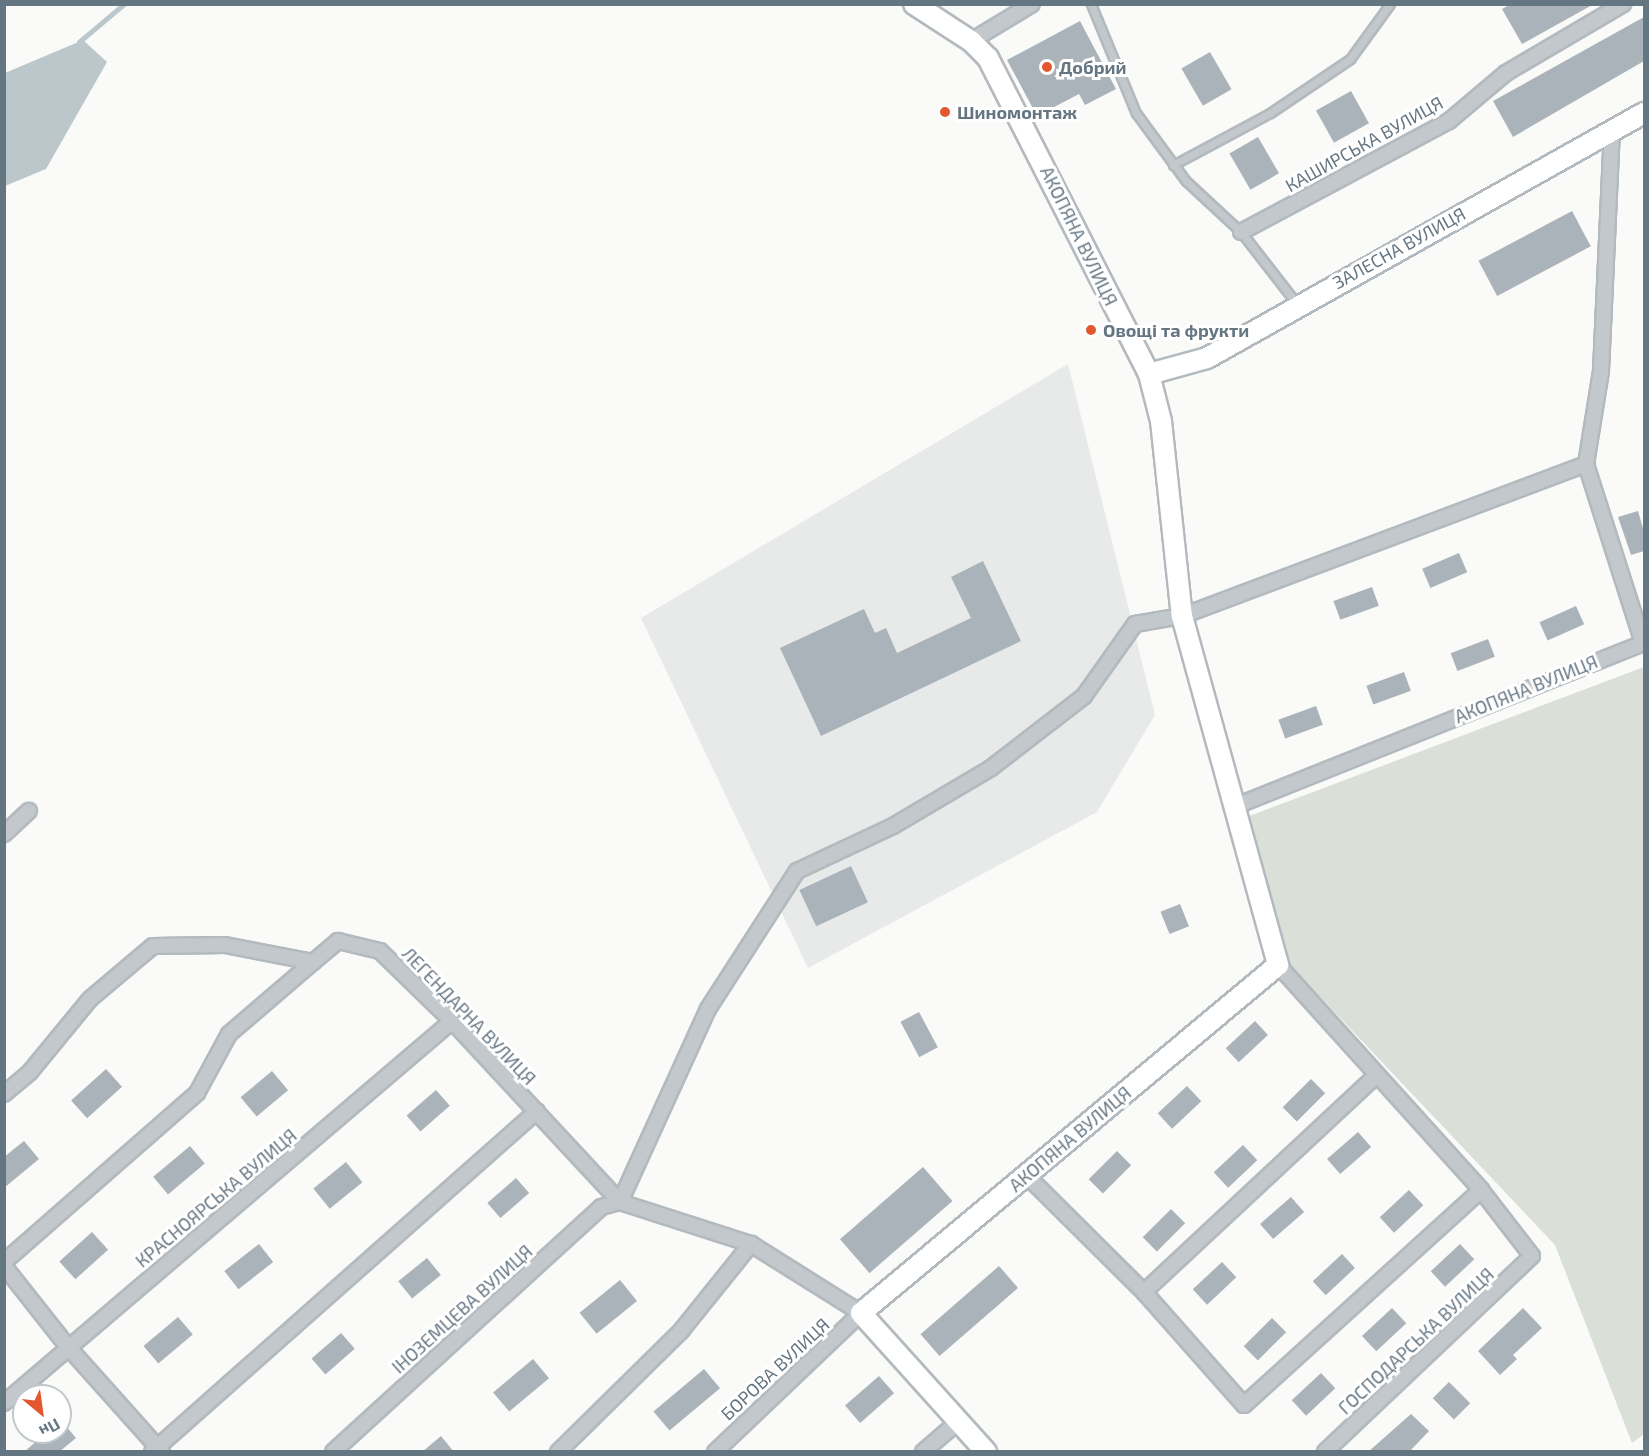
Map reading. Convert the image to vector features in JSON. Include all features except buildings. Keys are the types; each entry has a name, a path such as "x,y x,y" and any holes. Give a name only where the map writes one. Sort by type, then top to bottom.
{"main road":[{"name":"АКОПЯНА ВУЛИЦЯ","path":"861,1313 1278,965 1182,616 1161,421 1149,374 1002,81 971,40 914,4"},
{"name":"ЗАЛЕСНА ВУЛИЦЯ","path":"1149,374 1208,358 1297,304 1644,113"},
{"path":"861,1313 960,1420 986,1452"}],"street":[{"path":"971,40 1032,4"},
{"name":"КАШИРСЬКА ВУЛИЦЯ","path":"1241,232 1449,121 1506,73 1623,4"},
{"name":"АКОПЯНА ВУЛИЦЯ","path":"1236,806 1643,643 1586,464 1601,371 1612,131"},
{"path":"861,1313 751,1244 620,1202 708,1009 797,871 893,826 991,768 1084,696 1135,624 1182,616 1586,464"},
{"path":"4,834 29,811"},
{"name":"ЛЕГЕНДАРНА ВУЛИЦЯ","path":"313,962 338,941 380,951 452,1021 620,1202"},
{"path":"4,1094 30,1072 90,999 153,946 225,945 313,962"},
{"path":"4,1262 197,1093 230,1034 313,962"},
{"name":"АКОПЯНА ВУЛИЦЯ","path":"1278,965 1481,1190 1532,1256"},
{"name":"КРАСНОЯРСЬКА ВУЛИЦЯ","path":"4,1403 452,1021"},
{"path":"1144,1292 1377,1075"},
{"path":"4,1266 68,1347 157,1450 537,1111"},
{"path":"1026,1175 1144,1292 1244,1404 1481,1190"},
{"name":"ІНОЗЕМЦЕВА ВУЛИЦЯ","path":"333,1452 601,1208 620,1202"},
{"path":"558,1452 681,1331 751,1244"},
{"name":"ГОСПОДАРСЬКА ВУЛИЦЯ","path":"1325,1452 1532,1256"},
{"name":"БОРОВА ВУЛИЦЯ","path":"715,1452 861,1313"},
{"path":"923,1452 960,1420"}],"lane":[{"path":"1091,4 1136,113 1173,165 1241,232 1297,304"},
{"path":"1173,165 1270,113 1350,59 1390,4"}],"shaded area":[{"path":"83,40 107,62 46,169 5,186 5,73"},
{"path":"1068,364 1155,715 1097,812 808,968 641,618"},
{"path":"1644,667 1644,1434 1632,1443 1555,1245 1289,964 1247,817"}],"waterway":[{"path":"79,42 124,4"}],"place":[{"name":"Добрий","path":"1047,67"},
{"name":"Шиномонтаж","path":"945,112"},
{"name":"Овощі та фрукти","path":"1091,330"}]}
